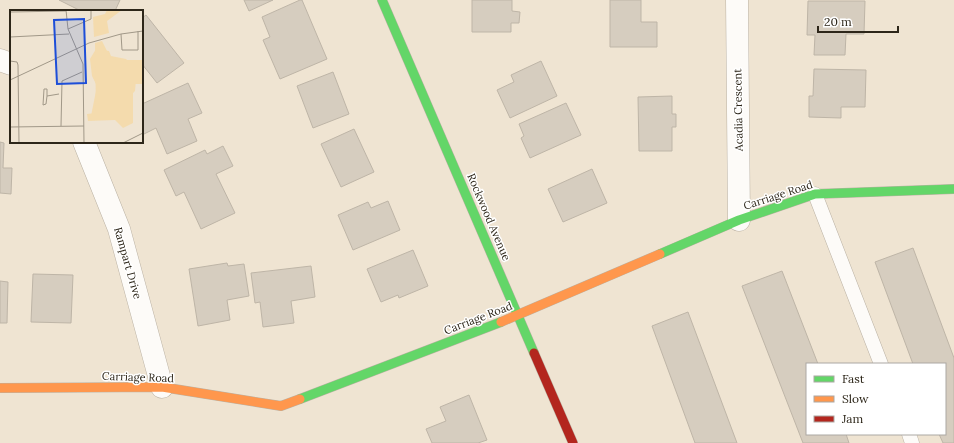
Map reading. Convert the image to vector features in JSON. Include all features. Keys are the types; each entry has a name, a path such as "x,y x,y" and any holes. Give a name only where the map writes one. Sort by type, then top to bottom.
{"street":[{"name":"Rockwood Avenue","path":"382,0 573,443"},
{"name":"Acadia Crescent","path":"737,0 739,220"},
{"path":"0,60 10,64"},
{"name":"Rampart Drive","path":"84,143 119,229 162,387"},
{"name":"Carriage Road","path":"0,388 162,387 281,406 518,315 739,220 815,194 954,188"}],"lane":[{"path":"815,194 881,363"}],"building":[{"path":"59,0 120,0 115,10 79,10"},
{"path":"244,0 273,0 249,11"},
{"path":"302,0 327,59 280,79 263,40 270,37 262,17"},
{"path":"472,0 512,0 512,11 520,12 519,23 511,23 511,32 472,32"},
{"path":"610,0 641,0 641,22 657,22 657,47 610,47"},
{"path":"808,1 865,1 864,34 846,34 845,55 814,55 815,35 807,35"},
{"path":"146,15 184,63 157,83 143,65 143,17"},
{"path":"541,61 557,96 510,118 497,90 514,82 511,75"},
{"path":"814,69 866,70 865,107 841,107 841,118 809,117 809,96 813,96"},
{"path":"333,72 349,114 313,128 297,86"},
{"path":"188,83 202,113 188,119 197,141 167,154 156,128 144,134 143,132 143,104"},
{"path":"672,96 672,114 676,114 676,127 672,127 672,151 639,151 638,97"},
{"path":"566,103 581,135 530,158 521,138 524,136 519,124"},
{"path":"354,129 374,172 341,187 321,144"},
{"path":"0,142 4,143 3,168 12,168 11,194 0,193"},
{"path":"223,146 233,166 216,174 235,213 201,229 184,192 176,196 164,170 205,150 207,154"},
{"path":"592,169 607,203 563,222 548,189"},
{"path":"388,201 400,230 353,250 338,215 368,202 371,208"},
{"path":"913,248 954,358 954,443 943,443 939,435 946,435 946,363 913,363 875,262"},
{"path":"413,250 428,286 399,298 398,295 381,302 367,269"},
{"path":"227,263 228,266 244,264 249,296 227,300 230,320 198,326 189,269"},
{"path":"311,266 315,297 291,301 294,323 263,327 260,302 255,303 251,273"},
{"path":"782,271 818,363 806,363 806,435 846,435 849,443 803,443 742,286"},
{"path":"33,274 73,275 71,323 31,322"},
{"path":"0,281 8,282 7,323 0,323"},
{"path":"688,312 737,443 695,443 652,326"},
{"path":"469,395 487,440 478,443 432,443 426,429 446,421 440,407"}],"traffic: fast":[{"path":"382,0 534,353"},
{"path":"660,254 739,220 815,194 954,189"},
{"path":"300,399 501,322"}],"traffic: slow":[{"path":"501,322 660,254"},
{"path":"0,388 162,387 281,406 300,399"}],"traffic: jam":[{"path":"534,353 573,443"}]}
